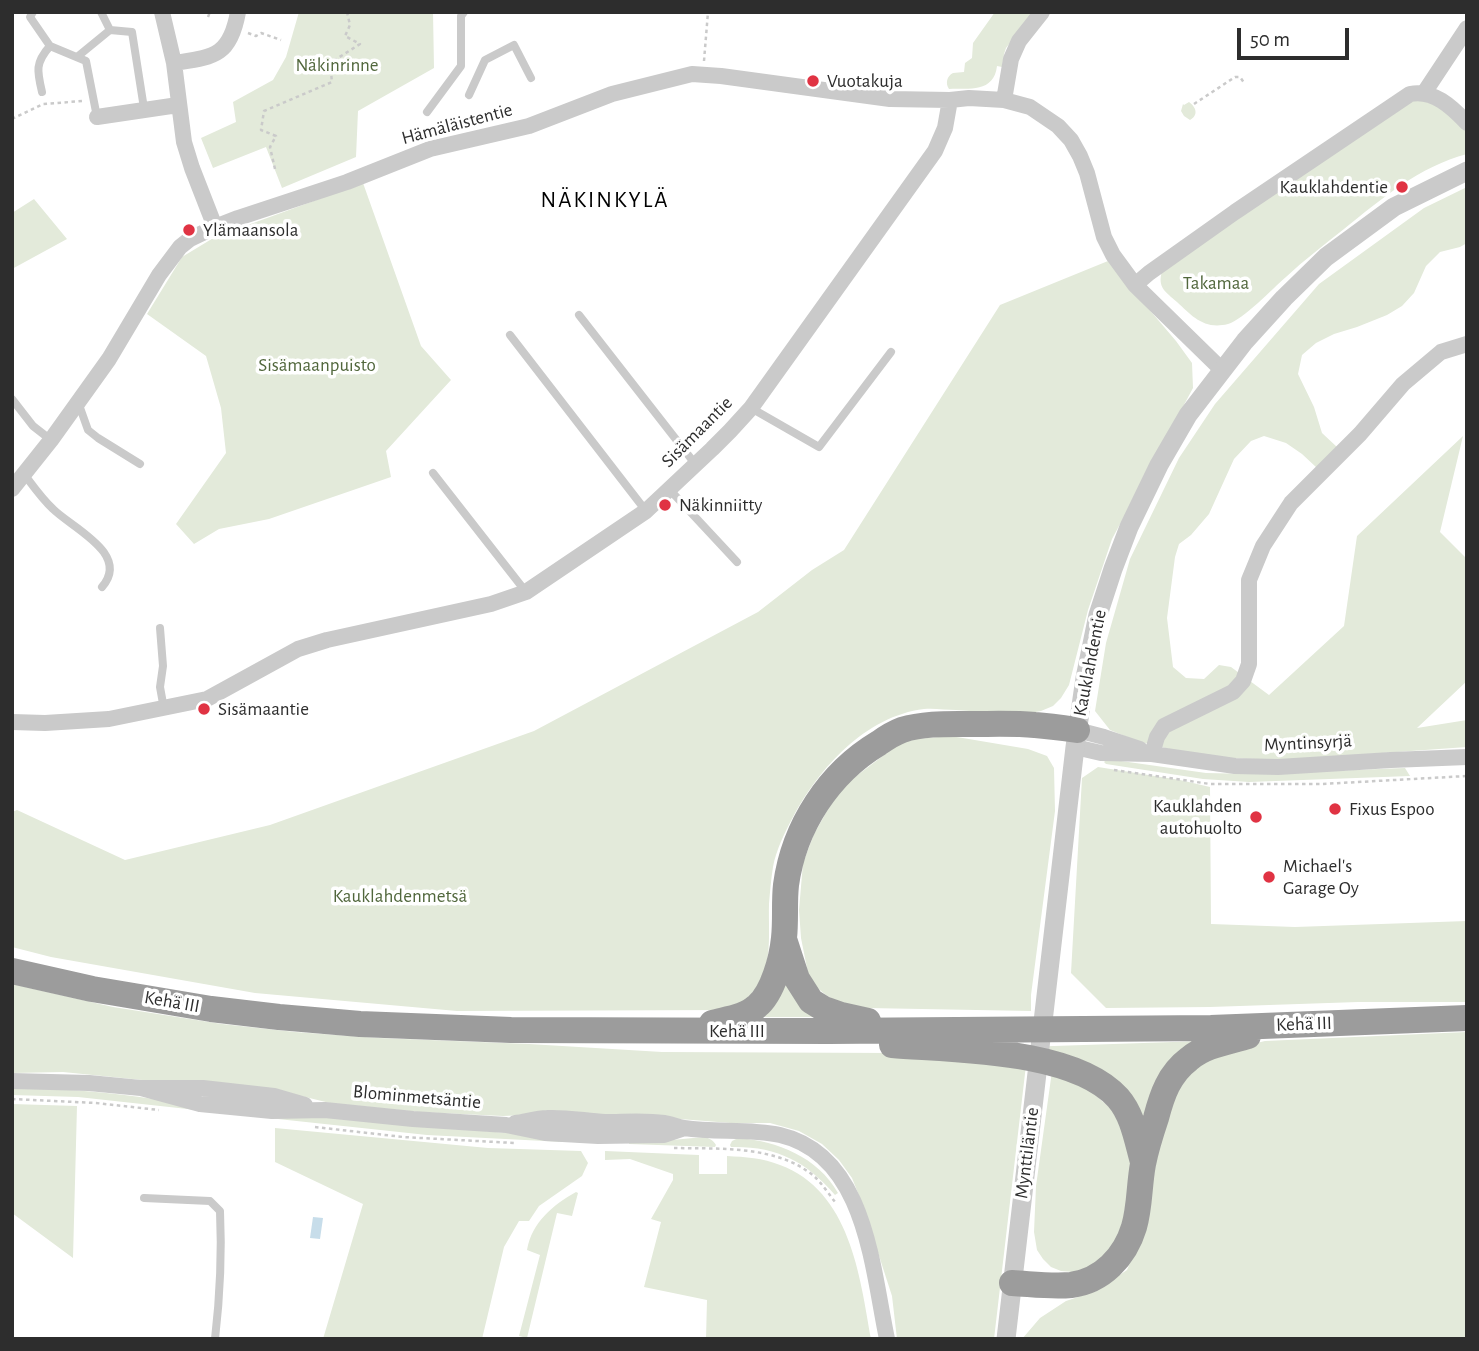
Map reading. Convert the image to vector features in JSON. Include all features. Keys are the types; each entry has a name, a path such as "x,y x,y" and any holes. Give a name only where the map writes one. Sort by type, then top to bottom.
{"highway":[{"path":"684,1031 741,1015 757,1007 769,991 777,971 784,939 786,883 803,827 829,785 854,760 901,730 937,724 959,724 1045,743 1076,738"},
{"path":"784,939 797,979 811,1001 841,1016 896,1030"},
{"name":"Kehä III","path":"12,971 211,1009 360,1024 497,1029 829,1031 1211,1028 1467,1017"},
{"path":"1012,1283 1072,1285 1107,1270 1119,1257 1134,1226 1143,1163 1164,1090 1173,1075 1188,1059 1205,1048 1283,1024"},
{"path":"829,1031 886,1044 1008,1054 1055,1063 1081,1073 1104,1086 1119,1099 1130,1117 1143,1163"}],"street":[{"path":"162,12 174,63 184,142 215,227"},
{"path":"174,63 218,54 230,38 238,12"},
{"path":"1004,100 1010,59 1019,41 1042,12"},
{"path":"1424,93 1467,29"},
{"name":"Hämäläistentie","path":"12,489 51,440 115,350 159,275 180,247 190,239 215,227 347,182 430,149 529,127 612,94 692,74 890,99 1004,100 1030,107 1043,114 1071,140 1080,156 1104,237 1113,255 1135,285 1222,369"},
{"path":"1135,285 1149,272 1410,94 1424,93 1438,98 1467,123"},
{"name":"Sisämaantie","path":"12,722 109,719 207,699 298,649 327,639 491,604 526,592 646,511 696,465 751,408 934,151 946,128 950,100"},
{"path":"97,117 178,105"},
{"name":"Kauklahdentie","path":"1050,968 1076,738 1098,615 1129,527 1159,465 1188,415 1222,369 1284,298 1326,257 1394,207 1467,171"},
{"path":"1152,754 1157,737 1164,726 1233,692 1243,681 1249,664 1249,580 1263,546 1291,503 1360,434 1403,384 1441,352 1467,344"},
{"name":"Myntinsyrjä","path":"1076,738 1101,753 1152,754 1235,766 1279,767 1467,757"},
{"name":"Mynttiläntie","path":"1006,1339 1050,968"},
{"name":"Blominmetsäntie","path":"12,1081 78,1082 141,1088 200,1104 272,1111 325,1110 506,1125 545,1133 598,1136 664,1135 685,1128 755,1131 782,1136 803,1143 819,1153 835,1170 850,1193 867,1235 887,1339"}],"lane":[{"path":"33,12 30,17 50,46 86,61 97,117"},
{"path":"101,12 110,30"},
{"path":"427,112 461,66 461,16 464,12"},
{"path":"77,57 110,30 132,32 143,102"},
{"path":"469,95 485,60 514,45 531,78"},
{"path":"42,92 38,63 41,55 50,46"},
{"path":"579,316 696,465"},
{"path":"510,335 646,511"},
{"path":"751,408 819,447 891,352"},
{"path":"12,400 33,426 51,440"},
{"path":"78,402 88,430 140,464"},
{"path":"433,472 526,592"},
{"path":"24,474 51,508 100,545 110,564 109,580 102,587"},
{"path":"670,489 737,562"},
{"path":"160,628 163,666 160,687 164,709"},
{"path":"144,1198 210,1202 220,1211 221,1254 215,1339"}],"path":[{"path":"208,17 210,12"},
{"path":"275,169 270,148 276,136 261,130 264,111 332,82 330,62 360,44 345,36 350,25 348,12"},
{"path":"705,75 708,12"},
{"path":"244,32 256,36 261,33 281,40"},
{"path":"1194,104 1235,77 1245,84"},
{"path":"12,119 43,104 83,101 97,117"},
{"path":"12,1099 96,1103 158,1110"},
{"path":"307,1126 403,1137 521,1143"},
{"path":"670,1148 750,1151 777,1156 814,1177 839,1210"}],"green space":[{"name":"Näkinrinne","path":"299,12 433,12 434,68 358,111 356,157 282,188 266,147 213,168 201,138 236,122 233,102 273,80 286,57"},
{"path":"995,12 1034,12 1006,48 1002,67 997,66 991,81 979,87 949,89 948,78 953,73 964,72 965,63 972,58 973,43"},
{"name":"Takamaa","path":"1422,99 1447,113 1467,132 1467,154 1417,175 1386,196 1307,259 1250,310 1228,324 1212,325 1193,317 1164,289 1161,282 1162,271 1408,100"},
{"path":"1189,102 1196,111 1190,120 1181,111 1183,104"},
{"name":"Sisämaanpuisto","path":"363,183 421,346 451,380 386,451 391,477 269,519 219,529 194,544 176,524 226,453 221,408 206,356 147,314 182,257 215,237"},
{"path":"1467,187 1467,243 1440,252 1426,266 1414,293 1402,306 1387,315 1334,334 1316,343 1302,355 1298,374 1314,407 1322,433 1337,447 1317,468 1286,443 1264,436 1251,441 1234,459 1209,514 1191,535 1179,544 1167,618 1173,667 1186,678 1204,679 1219,665 1231,667 1269,695 1344,626 1357,536 1463,436 1440,532 1467,559 1467,681 1417,728 1467,720 1467,747 1284,760 1202,757 1137,741 1110,730 1095,711 1106,643 1130,559 1179,458 1215,404 1319,284 1424,208"},
{"path":"34,199 67,239 12,269 12,213"},
{"name":"Kauklahdenmetsä","path":"1108,261 1192,363 1193,388 1112,539 1088,610 1069,685 1053,706 1041,711 1025,714 924,709 883,722 846,747 816,780 781,841 772,876 766,967 755,989 740,1004 728,1010 457,1011 255,993 51,957 12,947 12,812 17,810 125,860 270,825 534,731 758,612 812,570 844,550 1000,305"},
{"path":"951,736 1028,749 1047,756 1054,768 1055,811 1031,1011 867,1008 838,1002 816,987 808,973 801,938 799,910 803,863 814,834 843,786 904,740"},
{"path":"1107,759 1206,773 1252,774 1405,768 1410,776 1249,782 1203,779 1106,764 1104,762"},
{"path":"1098,767 1210,787 1211,924 1295,927 1467,921 1467,1002 1106,1008 1071,973 1082,778"},
{"path":"783,982 818,1017 760,1017"},
{"path":"12,984 113,1007 295,1032 662,1052 892,1053 1026,1065 994,1339 897,1339 892,1296 852,1178 839,1160 822,1144 799,1131 770,1123 731,1123 641,1116 503,1116 419,1112 330,1103 301,1096 63,1072 12,1073"},
{"path":"1467,1032 1467,1339 1022,1339 1040,1318 1066,1301 1096,1291 1127,1270 1145,1227 1161,1133 1183,1077 1219,1052 1265,1041"},
{"path":"1203,1041 1148,1115 1139,1117 1024,1047"},
{"path":"1052,1071 1077,1079 1117,1114 1131,1156 1125,1213 1112,1247 1089,1267 1073,1272 1051,1267 1043,1259 1037,1250 1034,1232 1036,1186"},
{"path":"12,1089 119,1094 224,1113 78,1097 12,1095"},
{"path":"12,1104 77,1106 73,1258 12,1213"},
{"path":"250,1116 322,1117 565,1138 564,1142 427,1135"},
{"path":"275,1128 488,1148 581,1151 588,1163 582,1176 539,1206 529,1221 519,1221 504,1247 482,1339 323,1339 363,1204 275,1162"},
{"path":"704,1137 712,1141 715,1147 629,1144 629,1140"},
{"path":"738,1138 767,1143 795,1153 830,1180 838,1193 835,1195 813,1173 789,1158 762,1149 731,1147 732,1141"},
{"path":"605,1151 699,1155 699,1174 727,1174 727,1156 754,1158 780,1165 804,1177 822,1194 837,1215 848,1238 862,1289 871,1339 706,1339 707,1300 644,1287 661,1222 651,1219 673,1180 673,1174 630,1159 605,1160"},
{"path":"578,1193 572,1216 557,1213 527,1338 519,1336 540,1255 527,1250 530,1240 545,1215"}],"water":[{"path":"313,1217 323,1218 320,1239 310,1238"}],"place":[{"name":"Vuotakuja","path":"813,81"},
{"name":"Kauklahdentie","path":"1402,187"},
{"name":"Ylämaansola","path":"189,230"},
{"name":"Näkinniitty","path":"665,505"},
{"name":"Sisämaantie","path":"204,709"},
{"name":"Fixus Espoo","path":"1335,809"},
{"name":"Kauklahden autohuolto","path":"1256,817"},
{"name":"Michael's Garage Oy","path":"1269,877"}],"district":[{"name":"NÄKINKYLÄ","path":"605,200"}]}
